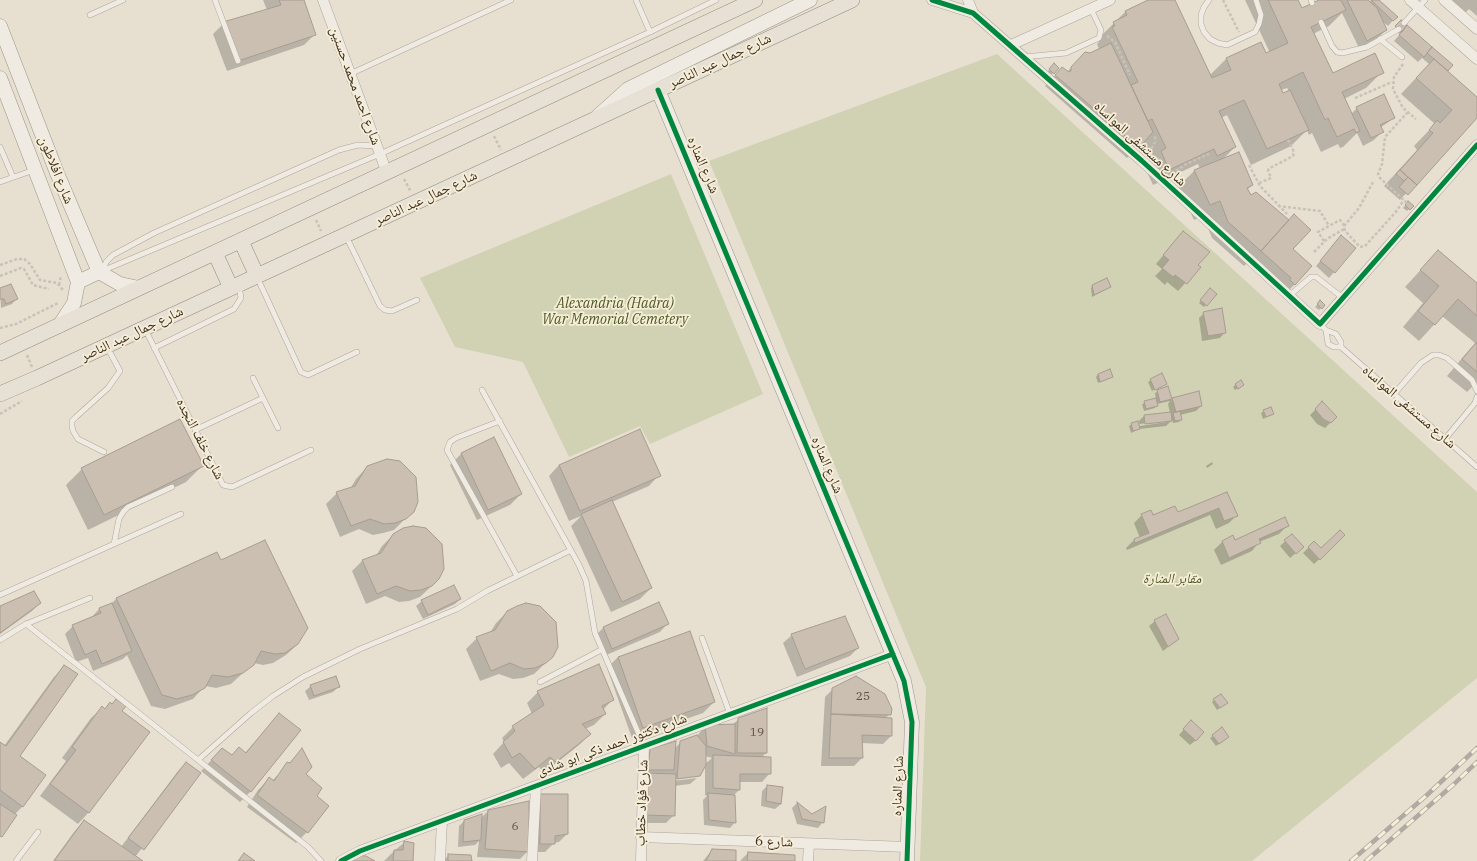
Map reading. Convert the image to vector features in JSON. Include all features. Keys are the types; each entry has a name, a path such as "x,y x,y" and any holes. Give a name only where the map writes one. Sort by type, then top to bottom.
{"main road":[{"path":"0,353 755,0"},
{"name":"شارع جمال عبد الناصر","path":"0,394 852,0"},
{"path":"241,241 257,276"},
{"path":"214,253 235,286"}],"street":[{"name":"شارع احمد محمد حسنين","path":"323,0 378,150 392,170"},
{"path":"594,120 628,89 810,0"},
{"name":"شارع مستشفى المواساه","path":"932,0 972,13 1011,45 1165,181 1323,327"},
{"path":"968,0 972,13"},
{"path":"1011,45 1110,0"},
{"path":"1410,0 1422,4 1477,59"},
{"path":"1444,0 1477,29"},
{"name":"شارع افلاطون","path":"0,26 57,173 101,272"},
{"name":"شارع افلاطون","path":"0,78 78,282"},
{"name":"شارع المناره","path":"658,90 893,654 908,694 912,722 907,854"},
{"path":"9,103 28,97"},
{"path":"17,122 35,115"},
{"path":"1323,327 1343,298 1477,146"},
{"path":"37,176 57,173"},
{"path":"59,326 74,303 78,282 101,272 120,284 139,288"},
{"name":"شارع دكتور احمد ذكى ابو شادى","path":"341,861 360,851 893,654"},
{"name":"شارع فؤاد خطاب","path":"640,861 644,746"},
{"path":"532,861 536,786"},
{"path":"440,861 442,821"},
{"name":"شارع 6","path":"641,837 809,844 907,854"},
{"path":"808,861 809,844"}],"lane":[{"path":"90,15 123,0"},
{"path":"215,0 238,61"},
{"path":"350,74 511,0"},
{"path":"636,0 650,32"},
{"path":"101,272 650,32 716,0"},
{"path":"1209,0 1201,15 1201,24 1204,32 1210,39 1218,44 1227,44 1255,32 1261,15 1260,7 1256,0"},
{"path":"1404,23 1422,4"},
{"path":"1024,57 1066,53 1099,38 1101,30 1091,9"},
{"path":"1321,22 1332,46 1337,52 1342,53 1367,47 1399,29"},
{"path":"1380,39 1404,59"},
{"path":"101,272 106,262 113,256 154,233 339,150 358,145 378,150"},
{"path":"0,147 13,177"},
{"path":"0,182 13,177 37,176"},
{"path":"345,235 380,306 385,310 392,311 417,300"},
{"path":"257,276 301,372 308,375 357,352"},
{"path":"1289,296 1311,277 1316,276 1343,298"},
{"path":"154,348 234,310 241,298 241,291 235,286"},
{"name":"شارع مستشفى المواساه","path":"1323,327 1328,344 1334,348 1341,347"},
{"name":"شارع مستشفى المواساه","path":"1323,327 1336,334 1339,338 1341,347 1477,467"},
{"name":"شارع خلف النجده","path":"144,328 223,485 229,487 311,450"},
{"path":"104,452 78,439 73,431 72,421 108,388 120,371 106,345"},
{"path":"1394,394 1421,363 1433,355 1447,358 1472,380 1477,391"},
{"path":"253,378 278,428"},
{"path":"482,390 571,550 586,581 590,615 601,650 644,746"},
{"path":"1445,439 1475,403 1477,397"},
{"path":"195,430 263,398"},
{"path":"500,421 456,438 450,442 447,450 517,576"},
{"path":"114,544 119,519 128,507 172,487"},
{"path":"0,595 180,514"},
{"path":"198,760 251,713 273,696 302,677 360,649 457,609 487,591 571,550"},
{"path":"0,640 26,624 90,598"},
{"path":"26,624 308,846 321,861"},
{"path":"702,638 730,714"},
{"path":"540,682 601,650"},
{"path":"16,861 38,832"}],"path":[{"path":"1223,0 1238,30"},
{"path":"1101,34 1115,42 1130,75"},
{"path":"1404,59 1392,82 1395,92 1408,112 1416,119"},
{"path":"1355,98 1392,82"},
{"path":"1407,203 1380,178 1378,174 1382,164 1385,137 1408,112"},
{"path":"489,125 506,161"},
{"path":"1142,161 1153,147 1155,135"},
{"path":"1259,183 1270,178 1268,170 1270,168 1293,156 1294,152 1288,140"},
{"path":"1165,181 1176,170 1209,154"},
{"path":"1249,165 1259,183 1278,206 1287,214"},
{"path":"392,170 416,202"},
{"path":"1344,225 1359,208 1373,182"},
{"path":"1324,242 1318,232 1340,220 1344,225 1344,229 1360,247 1365,246 1395,213 1404,200"},
{"path":"1278,206 1320,211 1329,226"},
{"path":"311,208 327,244"},
{"path":"1314,252 1324,242 1344,229"},
{"path":"0,265 17,259 24,259 30,264 38,278 44,282 57,283 61,287 63,294"},
{"path":"0,276 21,268 24,269 28,280 33,285 48,289"},
{"path":"0,328 14,325 57,304 62,298"},
{"path":"14,325 37,378"}],"green space":[{"name":"مقابر المنارة","path":"997,54 1477,492 1477,678 1252,861 920,861 926,687 709,161"},
{"name":"Alexandria (Hadra) War Memorial Cemetery","path":"671,174 763,394 650,444 640,426 569,457 523,362 455,347 420,278"}],"building":[{"path":"279,0 304,0 316,35 238,61 223,22 281,5"},
{"path":"1148,0 1175,0 1212,78 1231,70 1226,58 1261,42 1266,53 1288,43 1268,0 1298,0 1302,8 1319,0 1341,0 1346,10 1311,27 1333,73 1375,53 1384,73 1342,92 1360,131 1356,133 1354,129 1337,137 1328,118 1325,120 1303,72 1279,84 1283,93 1290,90 1309,130 1267,149 1244,100 1219,111 1236,147 1217,156 1214,149 1169,170 1161,151 1166,148 1152,119 1148,121 1131,85 1138,82 1112,27 1115,26 1113,22 1127,15 1125,11"},
{"path":"1347,0 1368,0 1377,8 1387,30 1367,41"},
{"path":"1371,0 1379,0 1398,17 1393,21"},
{"path":"1401,20 1407,25 1402,32 1395,26"},
{"path":"1407,25 1432,47 1424,57 1399,35"},
{"path":"1111,43 1153,132 1139,148 1055,75 1062,67 1069,72 1071,71 1071,67 1085,52 1090,53"},
{"path":"1432,47 1453,65 1448,71 1427,53"},
{"path":"1434,59 1477,97 1477,118 1417,185 1400,170 1433,133 1429,130 1437,120 1440,123 1452,110 1416,78"},
{"path":"1054,63 1059,68 1054,74 1049,69"},
{"path":"1384,94 1395,118 1380,125 1384,132 1371,138 1356,107"},
{"path":"1239,152 1253,185 1247,188 1251,195 1256,192 1289,220 1261,251 1228,222 1220,201 1210,205 1194,170"},
{"path":"1400,170 1408,177 1404,181 1396,174"},
{"path":"1408,177 1417,185 1408,195 1399,187"},
{"path":"1408,201 1414,206 1410,210 1405,205"},
{"path":"1294,214 1311,230 1293,249 1312,266 1295,285 1290,280 1291,278 1261,251"},
{"path":"1183,231 1210,252 1198,265 1201,267 1187,284 1175,275 1173,277 1162,268 1169,260 1163,255"},
{"path":"1341,235 1356,248 1335,273 1320,261"},
{"path":"1438,250 1477,283 1477,316 1458,299 1435,325 1418,311 1439,286 1420,270"},
{"path":"1107,278 1111,287 1094,295 1092,285"},
{"path":"11,284 18,299 6,304 4,299 0,299 0,288"},
{"path":"1210,288 1217,294 1207,306 1200,300"},
{"path":"1320,300 1325,305 1322,309 1317,304"},
{"path":"1222,308 1226,333 1208,336 1203,312"},
{"path":"1477,342 1477,372 1462,359"},
{"path":"1110,369 1113,377 1100,382 1098,374"},
{"path":"1162,373 1167,384 1155,390 1150,379"},
{"path":"1241,380 1244,385 1238,389 1235,384"},
{"path":"1168,386 1172,399 1160,402 1157,390"},
{"path":"1199,391 1202,406 1176,412 1172,398"},
{"path":"1156,398 1158,406 1146,409 1144,401"},
{"path":"1322,401 1337,417 1331,423 1323,419 1315,409"},
{"path":"1271,407 1274,414 1266,417 1263,410"},
{"path":"1180,411 1182,420 1175,421 1173,413"},
{"path":"1171,412 1172,421 1145,424 1144,415"},
{"path":"180,419 204,466 104,515 81,468"},
{"path":"1138,421 1140,429 1133,431 1131,423"},
{"path":"640,429 661,476 580,511 559,465"},
{"path":"494,437 522,494 488,510 461,453"},
{"path":"387,459 400,461 416,477 418,502 414,512 406,519 395,523 384,524 370,519 351,526 336,492 355,486 367,466"},
{"path":"1227,492 1238,516 1224,521 1219,508 1135,543 1134,539 1149,533 1141,514 1151,510 1153,515 1175,506 1178,512"},
{"path":"612,500 652,588 622,602 581,514"},
{"path":"1285,517 1289,526 1259,539 1261,543 1229,558 1222,541 1233,535 1235,540"},
{"path":"413,526 426,528 442,544 444,569 439,579 432,586 421,590 410,591 396,586 377,594 362,560 381,553 393,534 403,528"},
{"path":"1340,530 1345,535 1320,560 1308,547 1314,541 1321,548"},
{"path":"1292,534 1304,547 1296,554 1284,540"},
{"path":"265,540 308,628 298,644 285,653 275,654 261,651 254,665 243,673 228,677 212,675 205,688 192,695 177,699 162,695 116,598 217,552 221,560"},
{"path":"454,585 461,599 428,615 421,600"},
{"path":"34,591 41,603 0,633 0,606"},
{"path":"659,602 669,624 612,649 603,627"},
{"path":"112,603 132,651 102,664 96,650 85,655 72,625 101,613 99,608"},
{"path":"526,603 540,606 556,622 558,647 553,657 546,663 535,668 524,669 510,663 491,671 476,637 495,630 507,611"},
{"path":"1166,614 1179,639 1168,647 1154,620"},
{"path":"845,616 859,648 805,669 791,634"},
{"path":"690,631 715,702 643,728 618,657"},
{"path":"599,664 614,700 602,706 606,714 582,724 591,734 556,762 550,757 535,769 520,753 512,758 503,742 515,731 512,726 544,705 537,691"},
{"path":"64,665 78,674 20,756 46,775 23,807 0,790 0,742 6,746"},
{"path":"336,676 340,687 314,696 310,685"},
{"path":"856,676 885,694 892,709 891,715 831,714 832,688"},
{"path":"1221,694 1228,703 1220,708 1213,699"},
{"path":"116,699 126,706 122,711 150,732 89,813 50,784 76,750 72,747 102,706 105,709 110,702 112,704"},
{"path":"767,708 767,753 737,753 738,718"},
{"path":"279,713 301,730 251,792 211,760 222,748 232,755 239,747 246,753"},
{"path":"831,714 892,718 892,736 862,735 863,758 829,758"},
{"path":"1191,720 1204,732 1196,741 1183,729"},
{"path":"735,724 735,754 707,746 705,725"},
{"path":"1222,727 1229,737 1219,744 1212,735"},
{"path":"697,735 706,746 706,765 700,776 677,779 680,741"},
{"path":"676,741 674,770 648,770 650,749"},
{"path":"302,748 312,767 306,774 322,788 317,796 329,806 308,833 257,795 269,777 274,781 287,762 290,763"},
{"path":"713,755 771,757 771,774 740,774 740,790 713,788"},
{"path":"186,762 201,773 144,850 128,838"},
{"path":"646,773 676,774 675,816 645,815"},
{"path":"767,785 783,787 781,804 766,801"},
{"path":"708,793 735,795 736,823 709,820"},
{"path":"540,794 568,794 568,834 555,836 555,844 540,844"},
{"path":"529,801 529,852 485,849 488,810"},
{"path":"797,802 812,814 826,806 824,823 802,819"},
{"path":"0,804 17,815 2,837 0,836"},
{"path":"482,814 481,840 463,842 464,820"},
{"path":"84,820 143,861 54,861"},
{"path":"404,841 414,843 413,861 393,861 394,850 403,850"},
{"path":"712,849 736,850 736,861 706,861"},
{"path":"748,852 795,855 795,861 747,861"},
{"path":"244,853 255,861 238,861"},
{"path":"448,854 471,855 472,861 448,861"},
{"path":"352,855 366,856 375,861 352,861"}],"railway":[{"path":"1351,861 1427,795 1477,748"},
{"path":"1366,861 1477,762"}],"cycle path":[{"path":"932,0 973,13 1142,161 1320,324 1477,145"},
{"path":"658,90 904,681 912,722 907,861"},
{"path":"341,861 360,851 893,654"}]}
